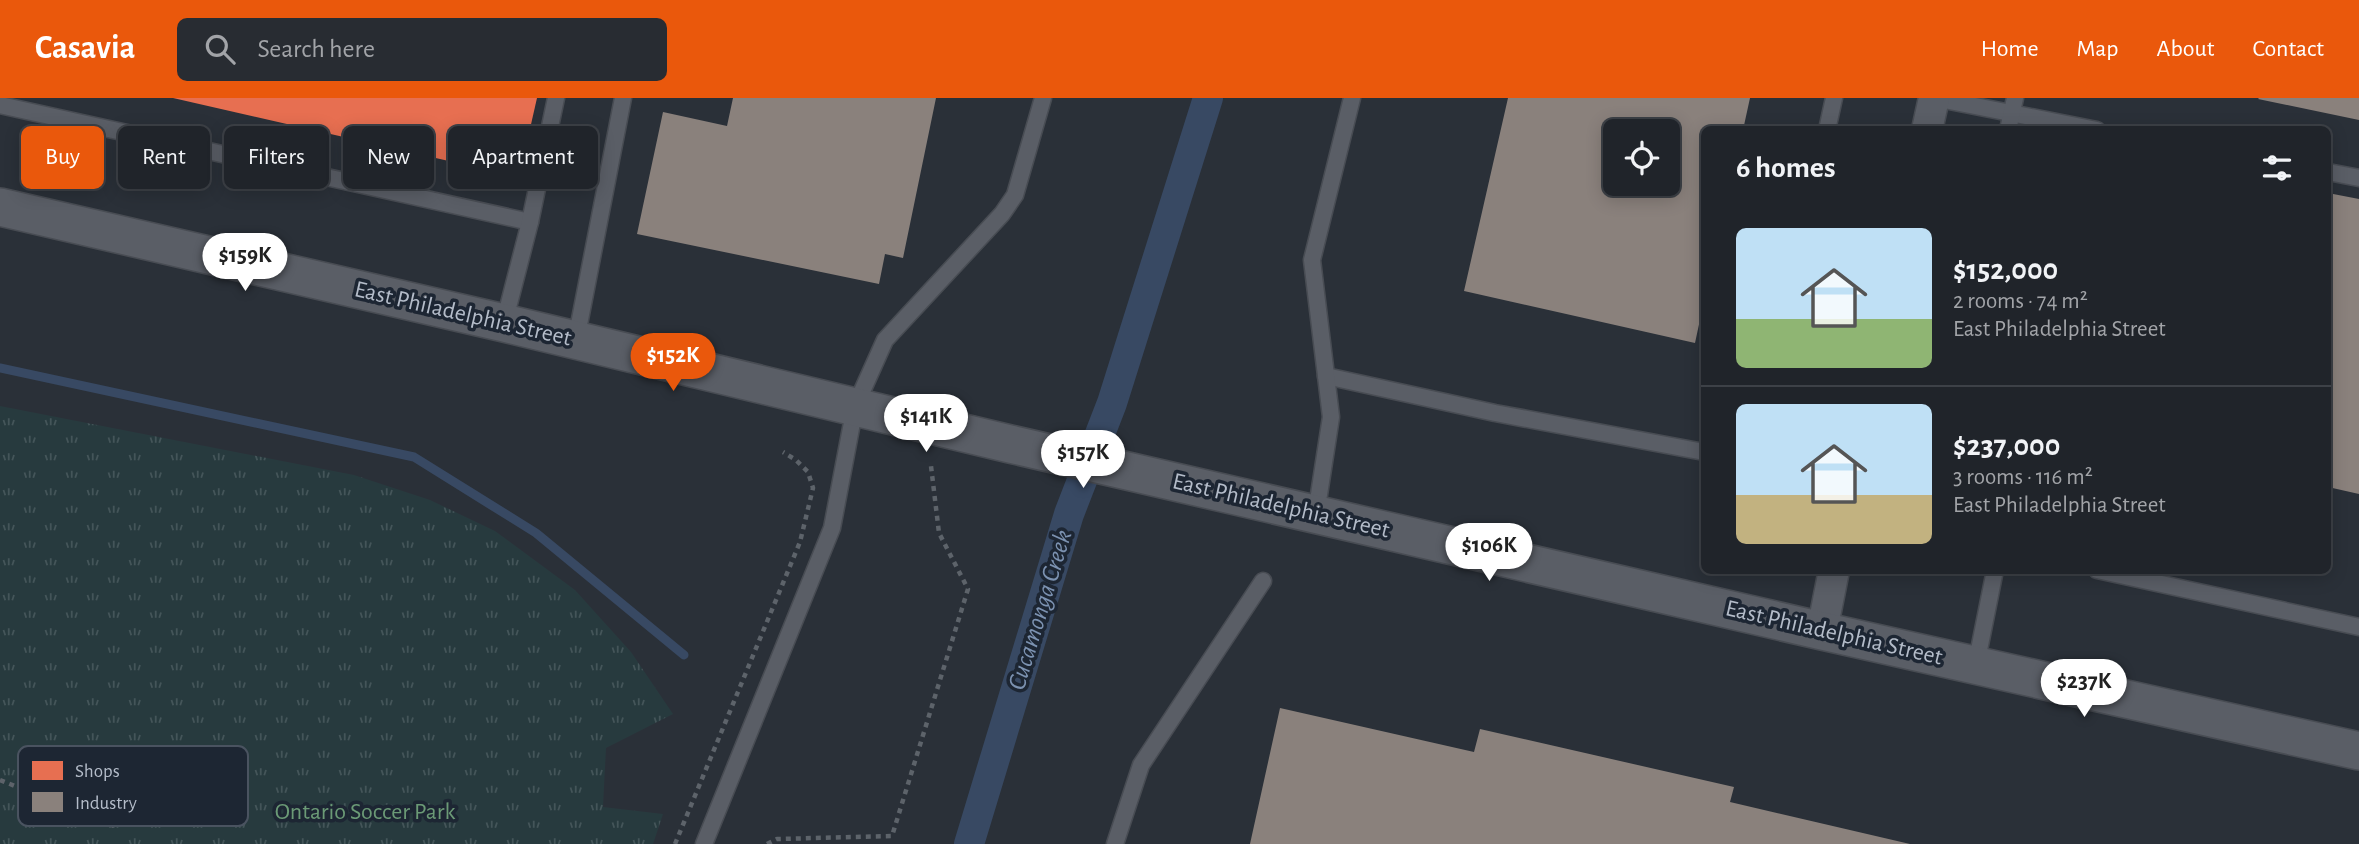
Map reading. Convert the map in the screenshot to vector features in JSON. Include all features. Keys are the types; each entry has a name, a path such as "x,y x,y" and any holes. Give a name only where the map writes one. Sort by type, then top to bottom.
{"street":[{"path":"1928,126 1934,98"},
{"name":"East Philadelphia Street","path":"0,207 504,323 1010,444 1822,631 2359,751"},
{"path":"1822,631 1833,574"}],"lane":[{"path":"504,323 530,222 556,98"},
{"path":"576,340 622,98"},
{"path":"704,844 832,528 855,407 885,340 1002,214 1015,195 1043,98"},
{"path":"1317,514 1331,417 1312,260 1352,98"},
{"path":"1828,126 1834,98"},
{"path":"1934,98 2076,126"},
{"path":"0,104 530,222"},
{"path":"2331,173 2359,178"},
{"path":"1326,376 1495,413 1701,451"},
{"path":"1976,665 1994,574"},
{"path":"2115,574 2359,627"},
{"path":"1116,840 1141,765 1263,581"}],"path":[{"path":"675,844 800,542 813,488 808,472 783,452"},
{"path":"766,844 776,839 892,836 968,589 939,533 931,466"},
{"path":"0,780 18,787"}],"green space":[{"name":"Ontario Soccer Park","path":"0,406 354,475 430,500 495,531 575,590 631,652 673,714 606,748 603,807 663,814 653,844 0,844"}],"building: Shops":[{"path":"173,98 537,98 531,126 448,126 448,161 434,158 434,126 343,126 343,137 329,134 329,126 296,126"}],"building: Industry":[{"path":"733,98 936,98 903,258 885,254 879,284 637,234 663,112 727,126"},
{"path":"1508,98 1750,98 1744,126 1701,126 1701,315 1695,343 1464,291"},
{"path":"2359,98 2359,120 2258,99"},
{"path":"2331,194 2359,199 2359,494 2331,488"},
{"path":"1280,708 1474,752 1480,729 1734,787 1730,802 1910,844 1250,844"}],"waterway":[{"name":"Cucamonga Creek","path":"969,844 1069,514 1112,403 1208,98"},
{"path":"0,368 414,457 536,533 684,655"}]}
